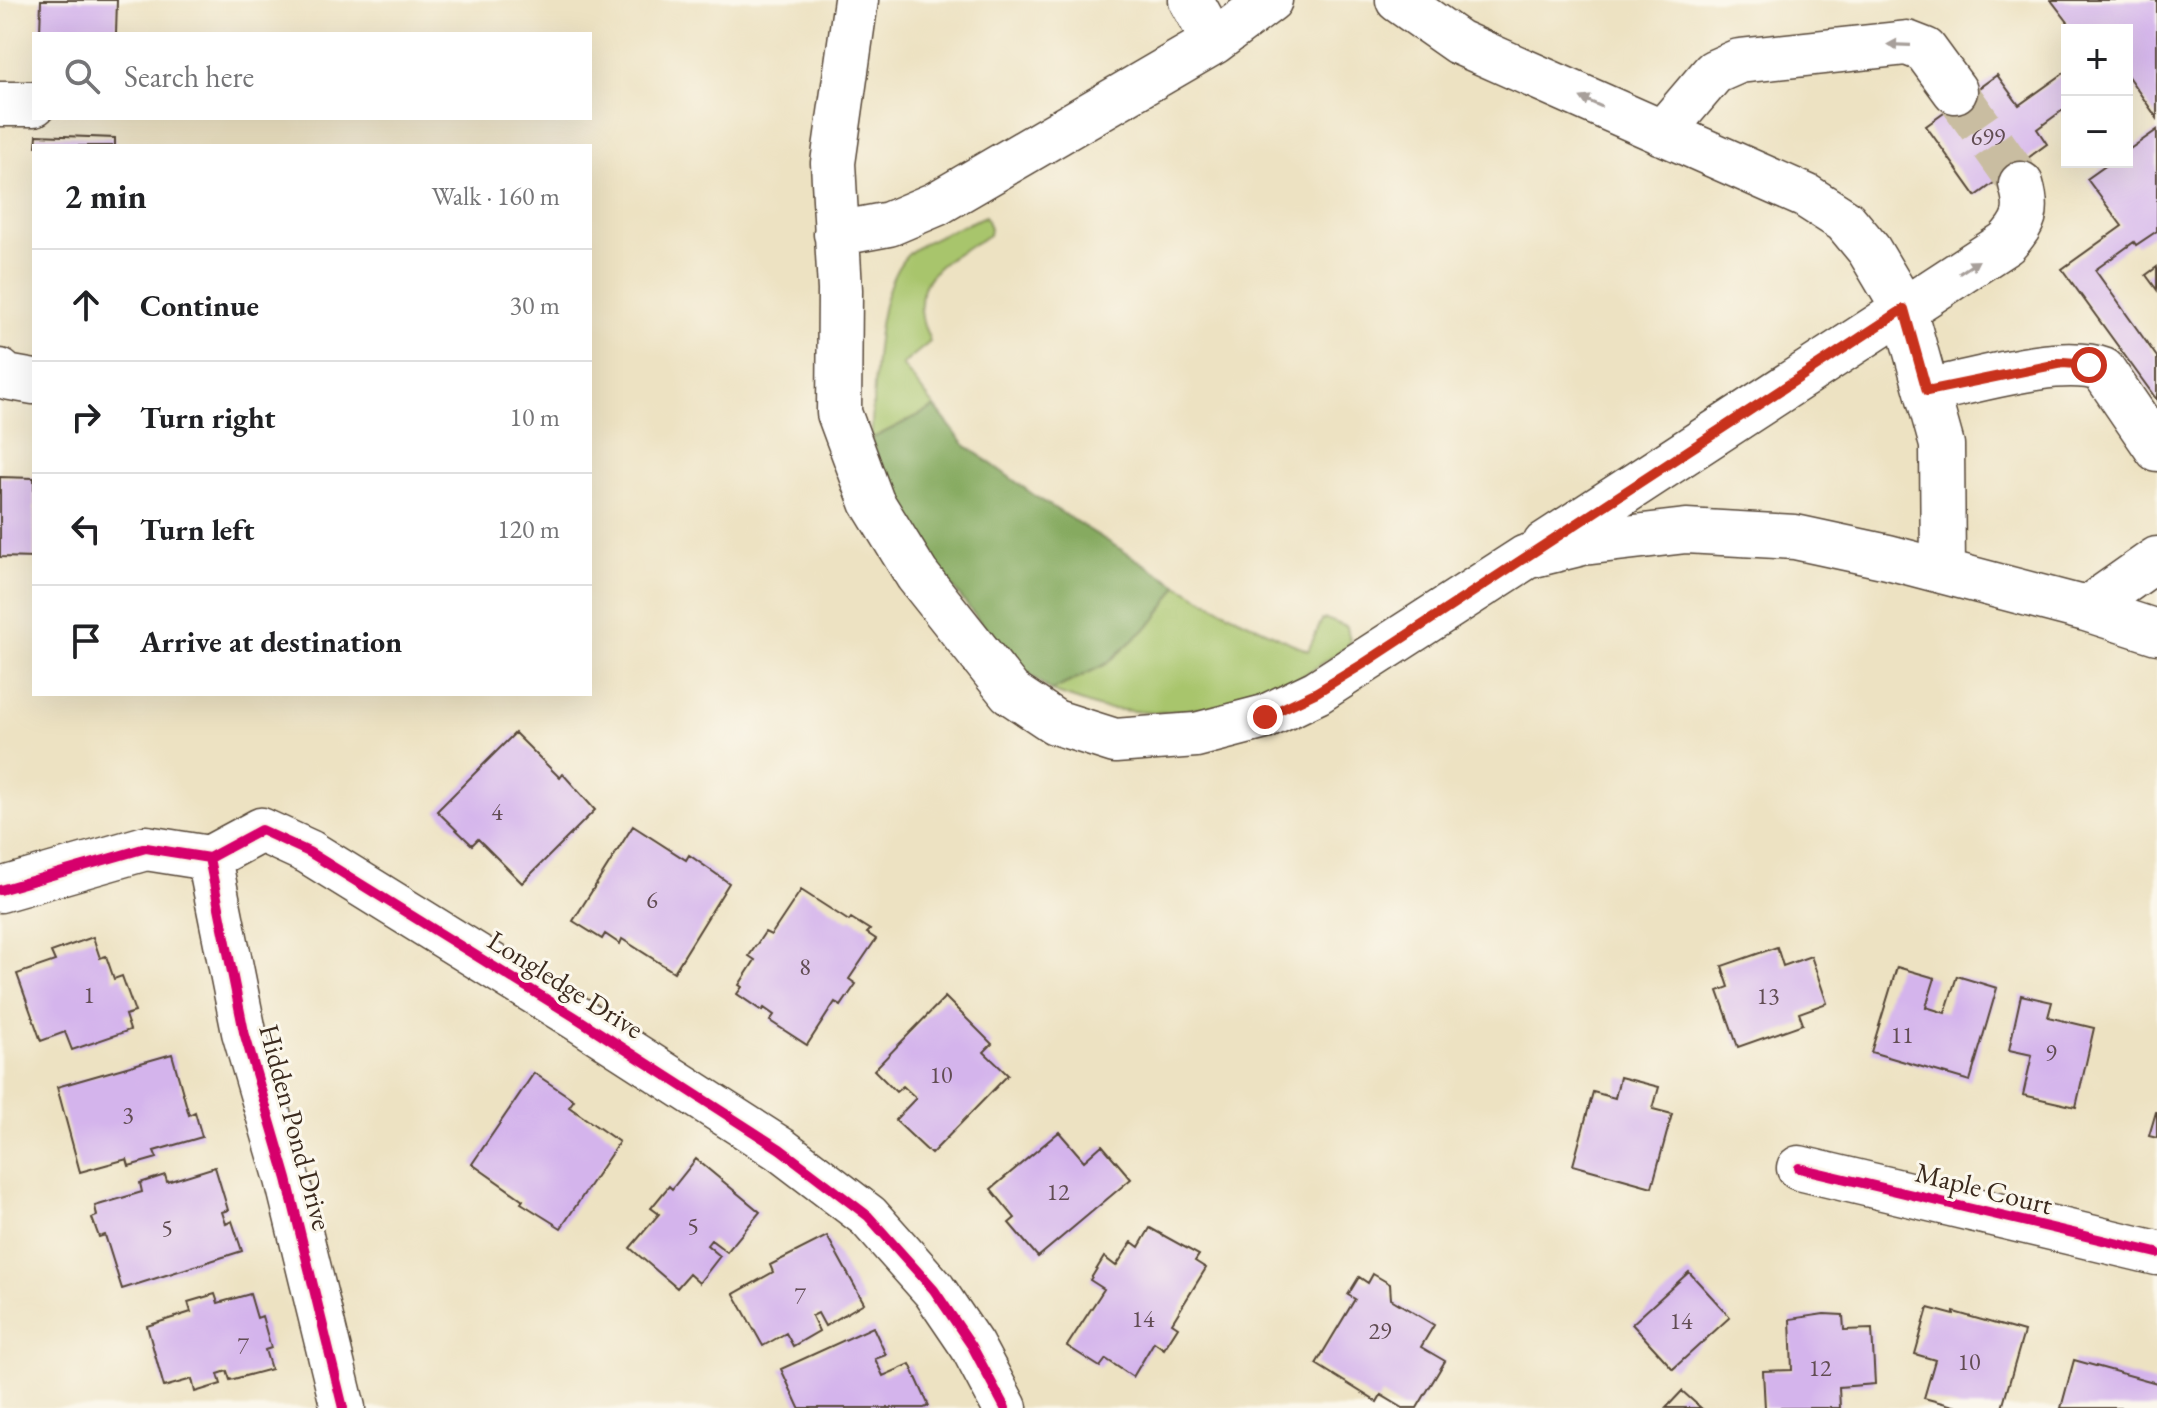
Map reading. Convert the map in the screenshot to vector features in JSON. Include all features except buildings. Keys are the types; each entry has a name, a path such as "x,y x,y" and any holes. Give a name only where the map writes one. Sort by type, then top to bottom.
{"street":[{"path":"856,0 833,163 840,290 839,413 872,502 917,575 1010,692 1055,722 1115,741 1196,735 1265,717 1328,685 2006,243 2020,228 2025,214 2021,184"},
{"path":"1191,0 1214,42"},
{"path":"836,234 889,224 936,204 1214,42 1270,0"},
{"path":"1398,0 1458,42 1806,196 1845,221 1869,250 1904,309 1927,391 1942,445 1943,571"},
{"path":"1662,133 1714,72 1739,61 1764,57 1907,43 1925,50 1955,91"},
{"path":"0,104 32,104"},
{"path":"1927,391 2063,363 2089,365 2103,370 2157,449"},
{"path":"0,371 6,377 32,382"},
{"path":"1526,557 1583,543 1686,531 1795,537 1943,571 2086,609 2157,632"},
{"path":"2086,609 2157,559"},
{"name":"Longledge Drive","path":"209,858 261,830 309,852 561,1008 780,1149 868,1216 934,1290 972,1346 1005,1408"},
{"path":"0,890 146,848 209,858"},
{"name":"Hidden Pond Drive","path":"209,858 244,1032 287,1179 343,1408"},
{"name":"Maple Court","path":"1799,1168 2157,1253"}],"green space":[{"path":"985,216 990,228 989,235 950,258 930,276 921,302 930,342 902,365 935,407 871,439 878,339 889,287 899,266 920,246"},
{"path":"935,407 964,444 1038,498 1178,585 1155,620 1106,664 1051,691 1006,656 896,513 871,439"},
{"path":"1178,585 1308,651 1322,620 1326,619 1347,627 1350,641 1346,648 1270,697 1243,704 1154,713 1100,708 1051,691 1107,664 1155,620"}],"tunnel":[{"path":"1955,91 2021,184"}],"cycle path":[{"path":"0,890 146,848 209,858 261,830 309,852 780,1149 868,1216 934,1290 972,1346 1005,1408"},
{"path":"209,858 244,1032 287,1179 343,1408"},
{"path":"1799,1168 2157,1253"}],"route":[{"path":"1265,717 1317,692 1363,664 1904,309 1927,391 2063,363 2089,365"}]}
